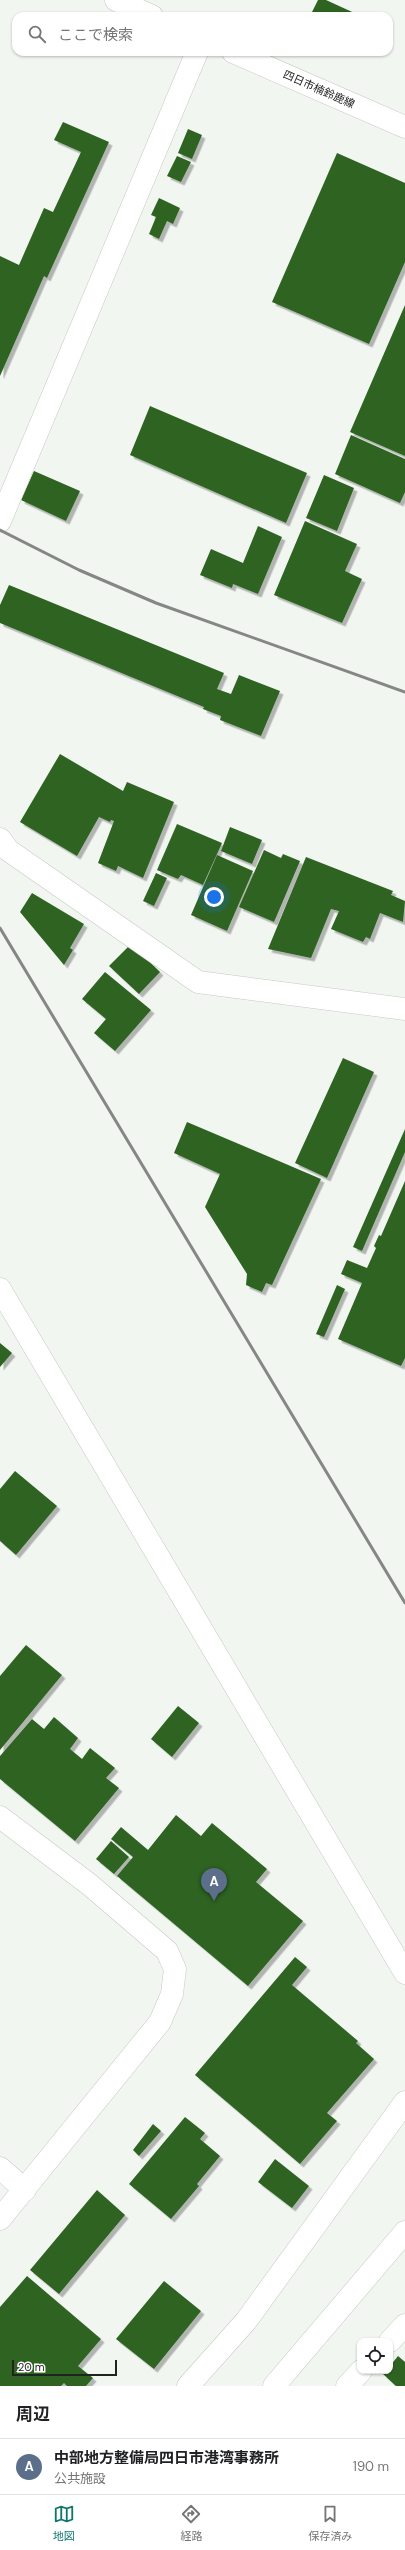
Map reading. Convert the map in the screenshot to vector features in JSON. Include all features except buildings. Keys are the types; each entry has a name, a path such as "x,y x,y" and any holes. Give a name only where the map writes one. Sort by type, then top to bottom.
{"street":[{"path":"116,0 143,12"},
{"path":"0,521 195,56"},
{"name":"四日市楠鈴鹿線","path":"242,56 405,127"},
{"path":"0,839 8,850 198,982 405,1009"},
{"path":"0,1289 405,1973"},
{"path":"0,1817 90,1885 167,1951 175,1969 172,1994 160,2022 0,2219"},
{"path":"188,2386 246,2320 405,2102"},
{"path":"0,2168 25,2190"},
{"path":"274,2386 405,2232"},
{"path":"393,2338 405,2325"},
{"path":"347,2386 359,2374"}],"railway":[{"path":"0,530 79,570 156,603 405,692"},
{"path":"0,928 405,1603"}],"place":[{"name":"中部地方整備局四日市港湾事務所","path":"214,1901"}]}
